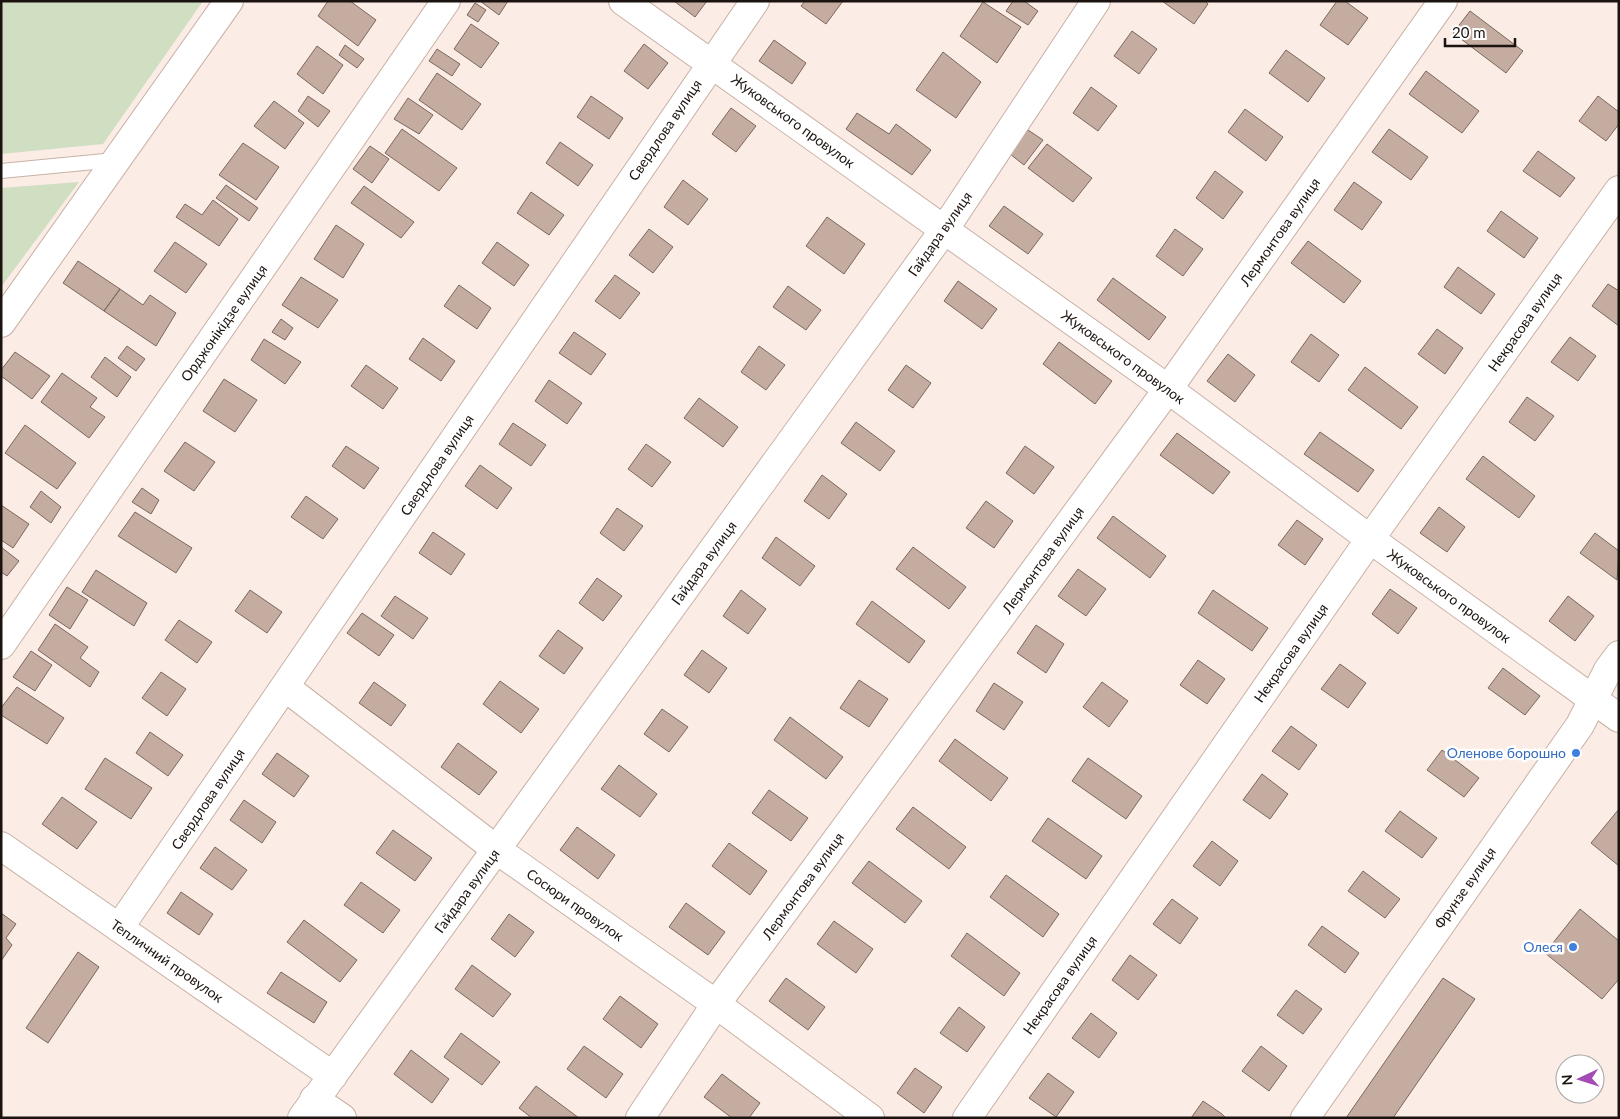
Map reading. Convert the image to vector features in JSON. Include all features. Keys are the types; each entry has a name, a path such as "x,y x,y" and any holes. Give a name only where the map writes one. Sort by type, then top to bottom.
{"street":[{"path":"1,323 229,1"},
{"name":"Орджонікідзе вулиця","path":"1,645 446,1"},
{"name":"Жуковського провулок","path":"623,1 712,62 1168,389 1370,540 1619,718"},
{"name":"Свердлова вулиця","path":"120,928 755,1"},
{"name":"Гайдара вулиця","path":"308,1108 497,850 944,230 1096,1"},
{"name":"Лермонтова вулиця","path":"640,1118 716,1004 1168,389 1444,1"},
{"name":"Некрасова вулиця","path":"967,1118 1370,540 1619,190"},
{"name":"Фрунзе вулиця","path":"1305,1118 1580,725 1592,699 1619,655"},
{"name":"Сосюри провулок","path":"284,687 497,850 716,1004 870,1118"},
{"name":"Тепличний провулок","path":"1,846 333,1076"},
{"path":"308,1108 342,1118"}],"lane":[{"path":"1,171 116,160"}],"green space":[{"path":"1,1 203,1 103,144 1,154"},
{"path":"79,182 1,287 1,188"}],"building":[{"path":"328,1 350,1 376,20 358,46 318,16"},
{"path":"480,1 508,1 499,15"},
{"path":"674,1 707,1 695,17"},
{"path":"805,1 843,1 826,24 801,6"},
{"path":"1013,1 1024,1 1038,11 1028,25 1006,11"},
{"path":"1162,1 1205,1 1208,4 1194,24"},
{"path":"1337,1 1345,1 1368,18 1348,45 1320,25"},
{"path":"983,2 1021,27 997,63 960,36"},
{"path":"475,3 486,10 478,22 467,15"},
{"path":"1470,11 1523,51 1506,73 1453,33"},
{"path":"471,24 499,43 481,68 454,49"},
{"path":"1132,31 1157,49 1139,74 1114,56"},
{"path":"774,40 806,63 792,84 759,61"},
{"path":"644,44 668,63 648,89 624,71"},
{"path":"345,45 364,59 357,68 339,55"},
{"path":"317,46 343,65 323,94 297,74"},
{"path":"437,49 460,64 452,76 429,61"},
{"path":"1286,50 1325,78 1308,102 1269,73"},
{"path":"943,52 981,82 956,118 916,90"},
{"path":"1426,71 1479,111 1462,133 1409,94"},
{"path":"437,73 481,104 462,130 419,100"},
{"path":"1091,87 1117,106 1098,131 1073,113"},
{"path":"308,96 330,111 318,127 298,111"},
{"path":"591,96 623,118 609,139 577,117"},
{"path":"1598,96 1619,112 1619,124 1606,141 1579,121"},
{"path":"408,98 433,115 419,134 394,119"},
{"path":"274,101 304,123 285,149 254,126"},
{"path":"731,108 756,126 736,152 712,134"},
{"path":"1245,109 1283,137 1266,161 1228,132"},
{"path":"857,113 889,134 896,124 931,150 912,175 846,129"},
{"path":"402,129 457,168 439,191 385,153"},
{"path":"1389,129 1428,157 1411,180 1372,152"},
{"path":"1028,130 1043,140 1024,165 1010,154"},
{"path":"560,142 593,165 578,186 546,163"},
{"path":"243,143 279,167 256,200 219,175"},
{"path":"1047,144 1092,178 1073,202 1028,168"},
{"path":"370,146 389,159 372,183 353,169"},
{"path":"1538,151 1575,178 1560,197 1523,171"},
{"path":"1215,171 1243,192 1223,219 1196,198"},
{"path":"683,180 708,199 688,225 664,207"},
{"path":"1354,182 1382,202 1362,230 1334,210"},
{"path":"226,185 258,208 249,221 216,198"},
{"path":"364,186 414,222 401,238 351,203"},
{"path":"531,192 564,215 549,235 517,213"},
{"path":"213,200 238,219 219,246 176,217 185,204 202,215"},
{"path":"1004,206 1043,234 1028,254 989,226"},
{"path":"1501,211 1538,238 1524,258 1487,231"},
{"path":"827,217 865,244 844,274 806,246"},
{"path":"336,225 364,244 343,278 314,259"},
{"path":"649,229 673,247 653,273 629,255"},
{"path":"1175,229 1203,249 1183,276 1156,256"},
{"path":"1308,241 1361,281 1344,303 1291,263"},
{"path":"175,242 207,264 186,293 154,271"},
{"path":"497,242 529,265 514,286 482,263"},
{"path":"78,261 120,289 104,311 63,283"},
{"path":"1458,267 1495,294 1481,314 1444,287"},
{"path":"615,275 640,293 620,319 595,301"},
{"path":"301,277 338,300 318,328 282,305"},
{"path":"1113,278 1166,317 1149,340 1097,300"},
{"path":"958,281 997,309 982,329 944,301"},
{"path":"1608,284 1619,291 1619,326 1592,306"},
{"path":"459,285 491,308 477,329 444,306"},
{"path":"788,286 821,310 806,330 773,307"},
{"path":"120,289 143,305 150,295 176,313 156,346 104,311"},
{"path":"281,319 293,328 285,340 272,332"},
{"path":"1437,329 1463,348 1445,374 1418,354"},
{"path":"574,332 606,354 591,375 559,353"},
{"path":"1311,334 1339,355 1319,382 1291,362"},
{"path":"1570,337 1596,356 1578,381 1551,362"},
{"path":"423,338 455,361 441,381 409,359"},
{"path":"264,339 301,362 285,384 251,360"},
{"path":"1059,342 1112,381 1095,404 1043,364"},
{"path":"127,346 145,359 136,371 118,358"},
{"path":"759,346 785,365 766,390 741,372"},
{"path":"15,352 50,376 32,399 1,376 1,370"},
{"path":"1228,354 1255,375 1235,402 1207,381"},
{"path":"105,357 131,377 117,397 91,377"},
{"path":"366,365 398,388 383,409 351,386"},
{"path":"906,365 931,383 913,408 888,390"},
{"path":"1365,367 1418,407 1401,429 1348,390"},
{"path":"62,373 97,398 90,407 105,417 89,438 41,402"},
{"path":"224,379 257,400 235,432 203,411"},
{"path":"549,380 582,403 567,424 535,401"},
{"path":"1527,397 1554,416 1535,441 1509,422"},
{"path":"699,398 738,427 723,447 684,418"},
{"path":"856,422 895,451 880,471 841,443"},
{"path":"513,423 546,445 531,466 499,444"},
{"path":"25,425 76,463 57,489 5,453"},
{"path":"1320,432 1374,470 1358,492 1304,454"},
{"path":"1177,433 1230,472 1213,494 1160,455"},
{"path":"185,442 215,462 194,491 164,471"},
{"path":"646,444 671,462 652,487 628,469"},
{"path":"346,446 379,468 364,489 332,466"},
{"path":"1025,446 1054,467 1034,494 1006,473"},
{"path":"1483,456 1535,496 1519,518 1466,479"},
{"path":"480,465 512,488 497,509 465,486"},
{"path":"822,475 847,494 829,519 804,501"},
{"path":"142,488 159,500 151,514 132,502"},
{"path":"41,491 61,507 51,523 30,507"},
{"path":"306,496 338,519 323,539 291,517"},
{"path":"986,501 1013,521 994,548 966,528"},
{"path":"1,505 29,524 13,548 1,540"},
{"path":"1439,507 1465,527 1447,552 1420,533"},
{"path":"617,508 643,526 624,551 600,533"},
{"path":"135,512 192,548 176,573 118,536"},
{"path":"1113,516 1166,556 1150,578 1097,538"},
{"path":"1297,520 1323,539 1305,565 1278,545"},
{"path":"433,532 465,554 451,575 419,553"},
{"path":"1595,533 1619,551 1617,580 1580,553"},
{"path":"776,537 815,566 800,586 762,558"},
{"path":"1,547 19,561 7,576 1,572"},
{"path":"913,547 966,587 949,609 896,569"},
{"path":"1078,569 1106,589 1086,616 1058,596"},
{"path":"96,570 147,603 134,626 82,592"},
{"path":"597,578 622,596 603,621 579,603"},
{"path":"67,587 88,600 70,629 49,615"},
{"path":"1390,589 1417,608 1398,634 1372,614"},
{"path":"250,590 282,612 267,633 235,611"},
{"path":"741,590 766,609 748,634 723,616"},
{"path":"1213,590 1268,628 1252,651 1198,613"},
{"path":"395,596 428,618 413,639 381,616"},
{"path":"1568,596 1594,616 1575,641 1549,621"},
{"path":"872,601 925,641 909,663 856,624"},
{"path":"362,613 394,635 379,656 347,633"},
{"path":"179,620 212,642 197,663 165,640"},
{"path":"55,624 88,647 80,658 99,672 90,687 38,650"},
{"path":"1036,625 1064,644 1046,673 1017,653"},
{"path":"558,630 583,648 564,674 539,656"},
{"path":"702,650 727,668 709,693 684,675"},
{"path":"31,651 52,665 35,691 13,677"},
{"path":"1198,660 1225,679 1207,704 1180,685"},
{"path":"1340,664 1366,683 1348,708 1321,689"},
{"path":"1503,668 1540,696 1525,715 1488,688"},
{"path":"161,672 186,689 167,716 142,698"},
{"path":"859,680 888,699 869,727 840,708"},
{"path":"500,681 539,709 521,733 483,704"},
{"path":"374,682 406,705 391,726 359,703"},
{"path":"1102,682 1128,701 1109,727 1083,707"},
{"path":"994,683 1023,702 1004,730 976,711"},
{"path":"17,687 64,718 47,744 1,715 1,708"},
{"path":"662,709 688,727 669,752 644,734"},
{"path":"790,717 843,757 826,779 774,740"},
{"path":"1291,726 1317,745 1299,770 1272,751"},
{"path":"150,732 183,755 168,776 136,753"},
{"path":"955,739 1008,778 991,801 939,761"},
{"path":"458,743 497,772 479,795 441,767"},
{"path":"1442,750 1479,778 1464,797 1427,770"},
{"path":"277,753 309,776 294,797 262,774"},
{"path":"105,758 152,788 131,819 85,789"},
{"path":"1088,758 1142,796 1126,819 1072,781"},
{"path":"619,765 657,794 640,817 601,789"},
{"path":"1262,774 1288,794 1270,819 1243,800"},
{"path":"769,790 808,818 791,841 752,813"},
{"path":"62,797 97,822 77,849 42,824"},
{"path":"244,800 276,822 262,843 230,820"},
{"path":"913,807 966,847 949,869 896,829"},
{"path":"1619,809 1619,866 1591,843"},
{"path":"1400,811 1437,838 1422,858 1385,831"},
{"path":"1048,818 1102,856 1086,879 1032,841"},
{"path":"577,827 615,855 598,879 560,850"},
{"path":"393,830 432,858 415,881 376,853"},
{"path":"1212,841 1238,861 1220,886 1193,866"},
{"path":"729,843 767,871 750,895 712,866"},
{"path":"215,847 247,870 232,890 200,868"},
{"path":"869,861 922,901 905,923 852,883"},
{"path":"1363,871 1400,899 1385,918 1348,891"},
{"path":"1006,875 1059,914 1043,937 990,897"},
{"path":"361,882 400,910 383,933 344,905"},
{"path":"181,892 213,914 199,935 167,913"},
{"path":"1172,899 1198,918 1180,944 1153,924"},
{"path":"686,903 725,932 708,955 669,927"},
{"path":"1580,909 1619,941 1619,979 1602,999 1545,953"},
{"path":"1,913 16,924 6,938 12,945 1,961"},
{"path":"509,914 534,932 515,957 491,939"},
{"path":"304,920 357,960 340,982 287,942"},
{"path":"834,921 873,949 856,973 817,944"},
{"path":"1322,926 1359,953 1345,973 1308,945"},
{"path":"967,933 1020,973 1004,996 951,956"},
{"path":"78,952 99,967 48,1043 26,1028"},
{"path":"1130,955 1157,975 1138,1000 1112,980"},
{"path":"472,965 511,994 493,1017 455,989"},
{"path":"281,972 327,1002 314,1023 267,993"},
{"path":"786,978 825,1007 808,1030 769,1001"},
{"path":"1443,978 1475,999 1393,1118 1346,1118"},
{"path":"1296,990 1322,1009 1303,1034 1277,1015"},
{"path":"620,996 658,1024 641,1048 603,1019"},
{"path":"959,1007 985,1027 967,1052 940,1033"},
{"path":"1091,1013 1117,1033 1099,1058 1072,1038"},
{"path":"461,1033 500,1062 482,1085 444,1057"},
{"path":"584,1046 623,1074 606,1098 567,1069"},
{"path":"1261,1046 1287,1066 1269,1091 1242,1071"},
{"path":"411,1050 449,1079 432,1103 394,1074"},
{"path":"915,1068 942,1087 924,1113 897,1093"},
{"path":"1048,1073 1074,1092 1056,1117 1029,1098"},
{"path":"722,1074 760,1103 749,1118 732,1118 704,1097"},
{"path":"536,1086 579,1118 532,1118 519,1108"},
{"path":"1203,1101 1222,1114 1226,1118 1191,1118"}],"place":[{"name":"Оленове борошно","path":"1576,753"},
{"name":"Олеся","path":"1573,947"}]}
